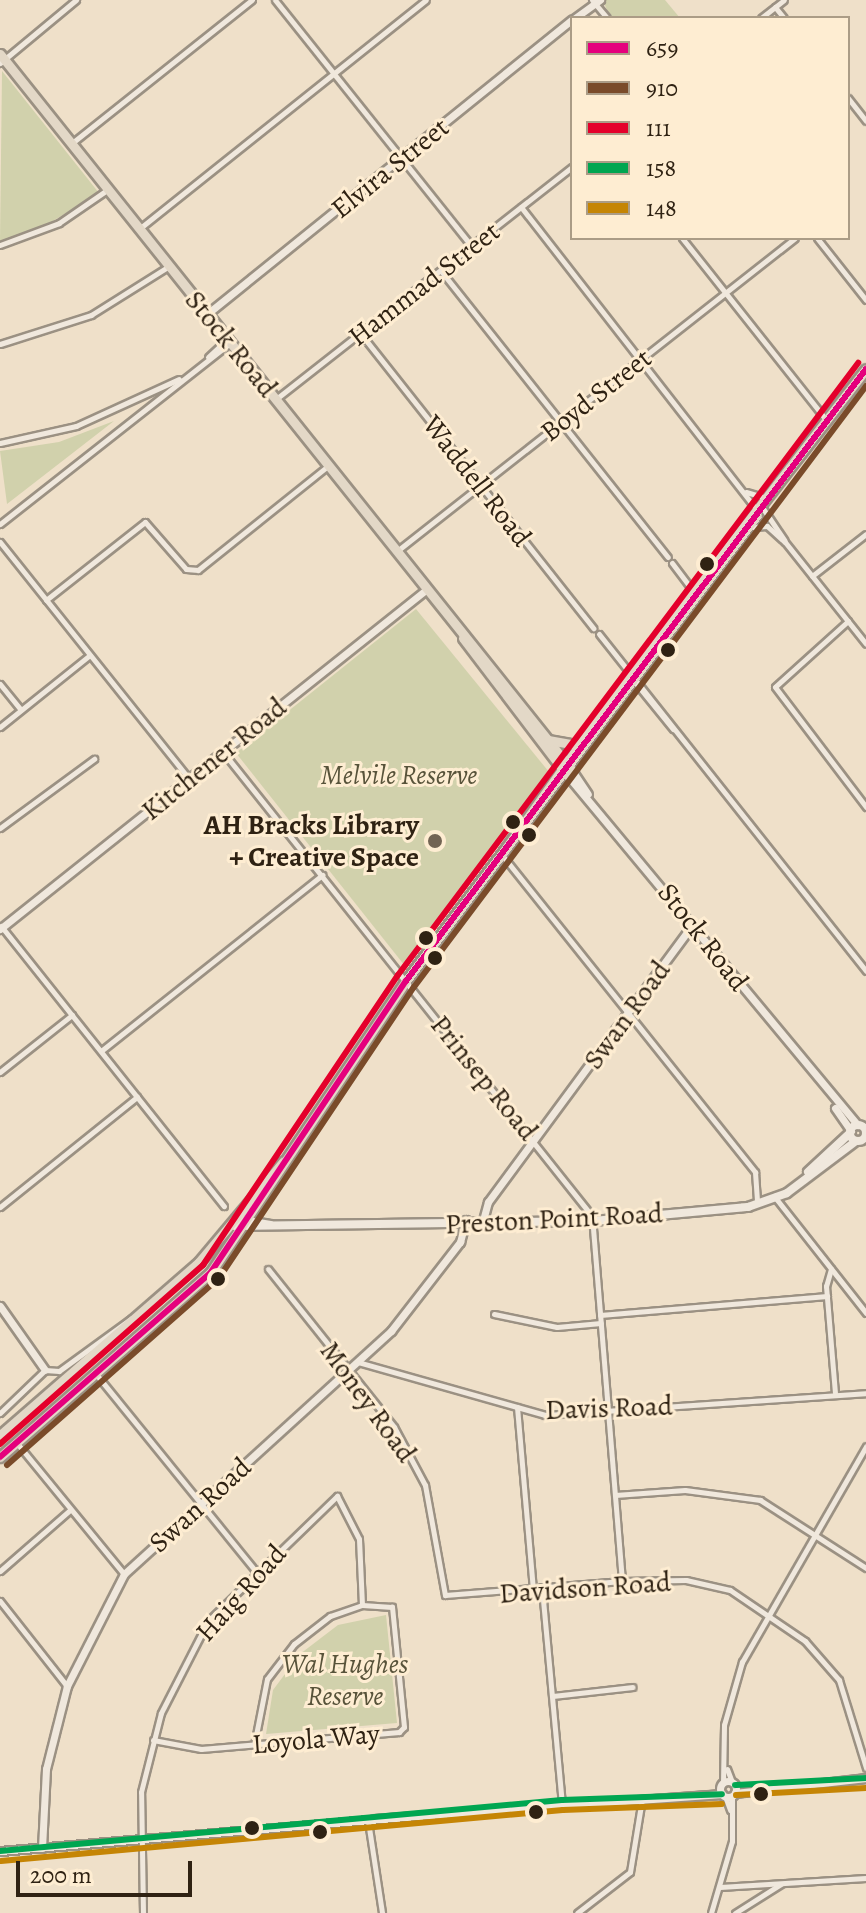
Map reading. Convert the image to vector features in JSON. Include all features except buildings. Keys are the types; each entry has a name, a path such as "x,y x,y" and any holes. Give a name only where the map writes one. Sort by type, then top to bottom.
{"main road":[{"name":"Stock Road","path":"1,59 276,399 566,768"},
{"path":"0,1457 211,1272 240,1223 406,981 866,369"},
{"path":"699,591 752,527 759,511"},
{"name":"Stock Road","path":"462,634 548,740 566,768"},
{"path":"566,768 578,743 635,678"},
{"path":"548,740 578,743"},
{"name":"Preston Point Road","path":"240,1223 466,1223 592,1219 757,1200 774,1197 861,1133"},
{"name":"Preston Point Road","path":"592,1219 774,1197"},
{"path":"0,1435 240,1223"},
{"path":"199,1262 211,1272"}],"street":[{"path":"1,59 76,0"},
{"path":"72,144 252,0"},
{"path":"275,0 472,247"},
{"path":"139,229 426,0"},
{"path":"764,16 784,0"},
{"name":"Elvira Street","path":"576,16 594,1"},
{"path":"775,7 782,16"},
{"name":"Elvira Street","path":"207,314 570,21"},
{"path":"850,101 866,121"},
{"name":"Hammad Street","path":"276,399 570,169"},
{"path":"0,245 59,223 108,190"},
{"path":"521,207 866,644"},
{"path":"684,240 827,421"},
{"name":"Boyd Street","path":"397,551 792,240"},
{"path":"819,240 866,300"},
{"path":"0,344 91,315 169,266"},
{"path":"441,271 682,576 699,591"},
{"name":"Waddell Road","path":"361,334 593,628"},
{"path":"0,514 2,522 228,341"},
{"path":"0,443 76,426 184,376"},
{"path":"46,600 145,522 186,569 198,570 329,466"},
{"path":"745,491 769,498"},
{"path":"752,527 767,526 785,542"},
{"path":"812,576 866,534"},
{"path":"0,542 189,779"},
{"name":"Kitchener Road","path":"1,927 427,589"},
{"path":"848,621 775,687 866,807"},
{"path":"599,634 866,971"},
{"path":"0,727 90,655"},
{"path":"0,684 21,710"},
{"name":"Prinsep Road","path":"223,752 534,1140 592,1219"},
{"path":"0,828 94,759"},
{"name":"Stock Road","path":"566,768 861,1133"},
{"path":"503,852 755,1172 757,1200"},
{"path":"101,1052 322,875"},
{"name":"Swan Road","path":"482,1222 534,1140 693,924"},
{"path":"1,927 224,1206"},
{"path":"0,1072 72,1015"},
{"path":"0,1207 137,1097"},
{"path":"774,1197 866,1313"},
{"path":"592,1219 622,1581"},
{"name":"Swan Road","path":"42,1848 46,1769 67,1686 124,1574 358,1362 404,1316 466,1223"},
{"name":"Money Road","path":"268,1269 394,1427 425,1485 445,1595"},
{"path":"831,1269 827,1296 835,1393"},
{"path":"600,1315 827,1296"},
{"path":"0,1306 45,1370"},
{"path":"494,1314 557,1327 601,1323"},
{"path":"0,1413 45,1370 59,1371 111,1327 138,1316"},
{"name":"Davis Road","path":"358,1362 545,1415 866,1393"},
{"path":"96,1373 254,1569"},
{"path":"517,1407 533,1590"},
{"path":"16,1442 124,1574"},
{"path":"711,1913 732,1841 727,1768 730,1698 769,1613 866,1446"},
{"path":"615,1495 685,1490 760,1500 815,1531 866,1568"},
{"name":"Haig Road","path":"143,1913 137,1839 153,1740 182,1664 254,1569 337,1496 359,1539 362,1605"},
{"path":"0,1571 70,1510"},
{"name":"Davidson Road","path":"445,1595 622,1581 701,1584 769,1613 839,1680 866,1768"},
{"path":"542,1589 562,1803"},
{"path":"0,1601 67,1686"},
{"path":"254,1745 267,1679 294,1644 330,1616 362,1605"},
{"name":"Loyola Way","path":"153,1740 201,1749 404,1727 392,1607 362,1605"},
{"path":"553,1696 632,1687"},
{"path":"0,1851 866,1778"},
{"path":"577,1913 630,1872 642,1797"},
{"path":"368,1821 382,1913"},
{"path":"720,1887 866,1878"},
{"path":"735,1913 782,1883"}],"green space":[{"path":"603,0 665,0 678,16 609,16"},
{"path":"2,71 99,193 43,227 0,242"},
{"path":"114,421 7,504 0,451 59,442"},
{"name":"Melvile Reserve","path":"416,609 549,772 405,966 236,753"},
{"name":"Wal Hughes Reserve","path":"386,1615 397,1723 266,1734 273,1690 300,1654 338,1625"}],"transit line":[{"name":"111","path":"0,1444 203,1265 398,975 858,363"},
{"name":"659","path":"0,1457 211,1272 406,981 866,369"},
{"name":"910","path":"7,1465 219,1278 414,987 866,386"},
{"name":"158","path":"735,1785 866,1778"},
{"name":"148","path":"736,1795 866,1788"},
{"name":"158","path":"0,1851 562,1800 722,1794"},
{"name":"148","path":"1,1861 563,1810 722,1804"}],"place":[{"name":"AH Bracks Library + Creative Space","path":"435,841"}]}
